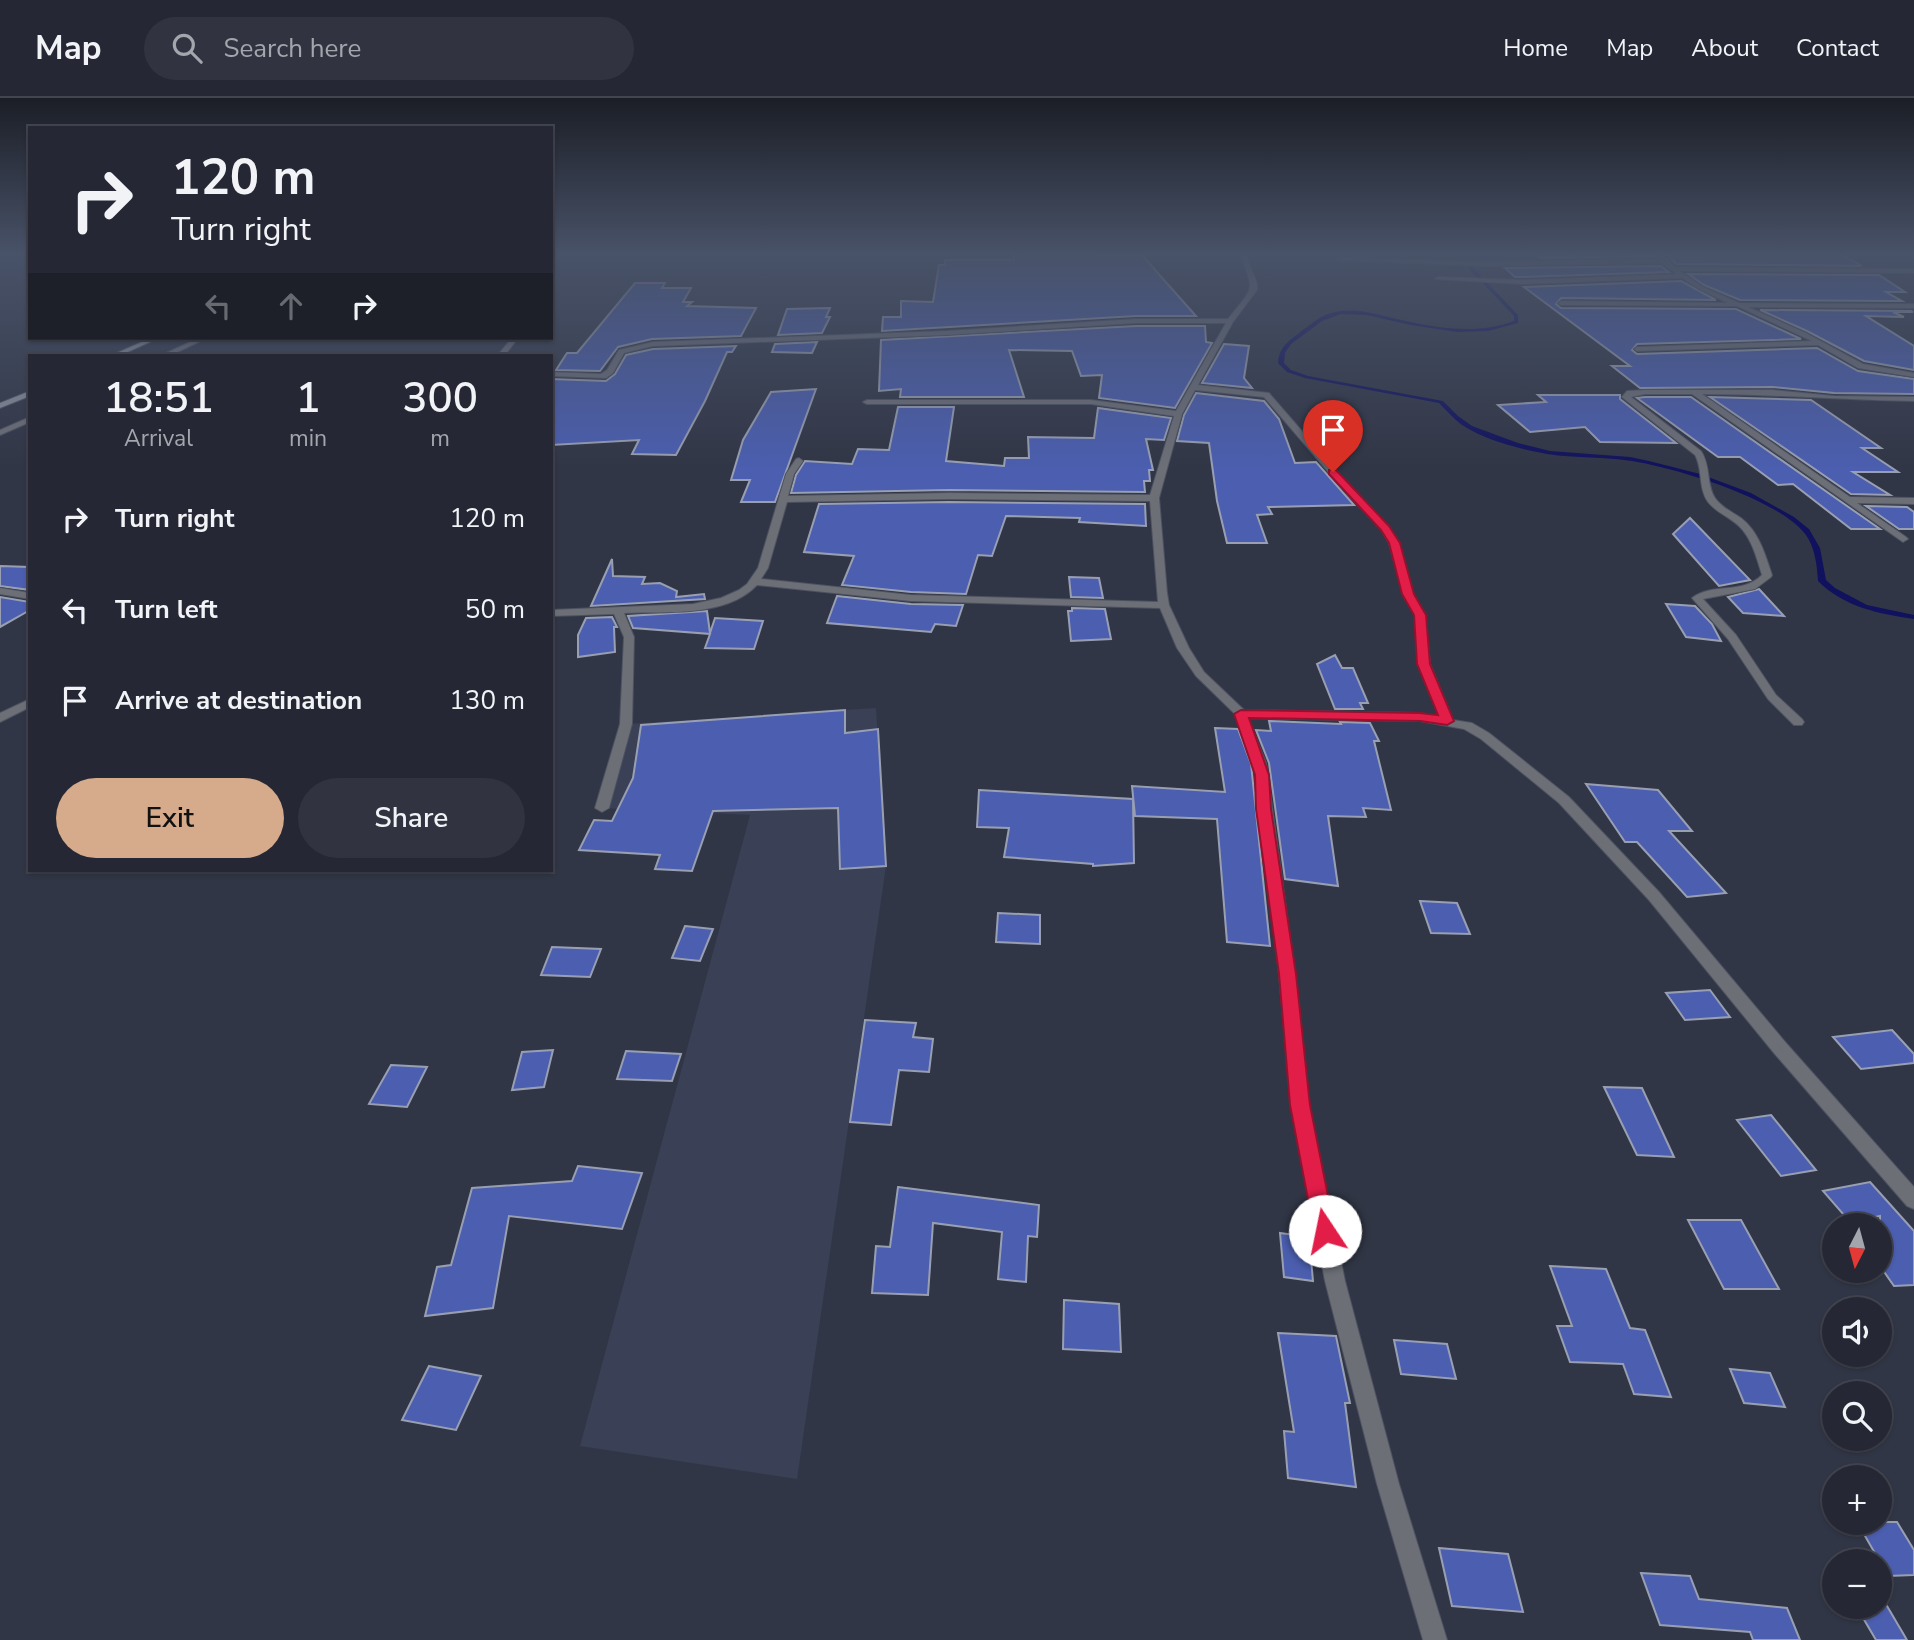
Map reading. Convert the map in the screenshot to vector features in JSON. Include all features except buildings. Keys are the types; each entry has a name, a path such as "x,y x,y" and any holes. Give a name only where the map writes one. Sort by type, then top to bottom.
{"street":[{"path":"553,374 603,376 610,371 621,351 673,342 946,333 1089,324"},
{"path":"1228,324 1178,414 1154,498 1164,605 1191,660 1214,689 1241,714 1262,775 1300,1105 1335,1281 1388,1484 1435,1640"},
{"path":"1781,324 1870,369 1914,374"},
{"path":"118,354 151,340"},
{"path":"168,354 200,340"},
{"path":"502,354 513,340"},
{"path":"1637,349 1821,343"},
{"path":"1193,387 1266,394 1351,493 1385,528 1394,543 1408,594 1420,615 1424,664 1447,721"},
{"path":"1798,722 1772,697 1732,638 1698,598 1708,593 1752,588 1760,584 1767,575 1755,539 1741,523 1712,500 1706,488 1703,463 1693,448 1626,397 1636,392 1773,392 1834,398 1914,399"},
{"path":"1695,393 1903,539"},
{"path":"0,407 28,394"},
{"path":"867,402 1091,402 1178,414"},
{"path":"0,432 28,420"},
{"path":"553,613 661,610 713,604 737,597 757,582 790,474 799,461"},
{"path":"783,499 949,496 1154,498"},
{"path":"1848,500 1914,501"},
{"path":"757,582 911,598 1164,605"},
{"path":"0,591 28,596"},
{"path":"602,808 626,724 629,637 618,611"},
{"path":"0,718 28,703"},
{"path":"1241,714 1420,717 1468,726 1485,736 1564,800 1654,896 1780,1048 1914,1200"}],"shaded area":[{"path":"876,708 886,866 797,1479 580,1446 750,815 602,808 626,724"}],"waterway":[{"path":"1314,324 1289,342 1284,349 1281,363 1289,371 1307,377 1441,402 1470,427 1524,447 1550,453 1649,462 1724,484 1772,506 1806,531 1818,554 1822,581 1832,590 1865,606 1914,617"},
{"path":"1411,324 1473,331 1511,324"}],"route":[{"path":"1325,1231 1300,1105 1262,775 1241,714 1420,717 1447,721 1424,664 1420,615 1408,594 1394,543 1385,528 1333,472"}]}
